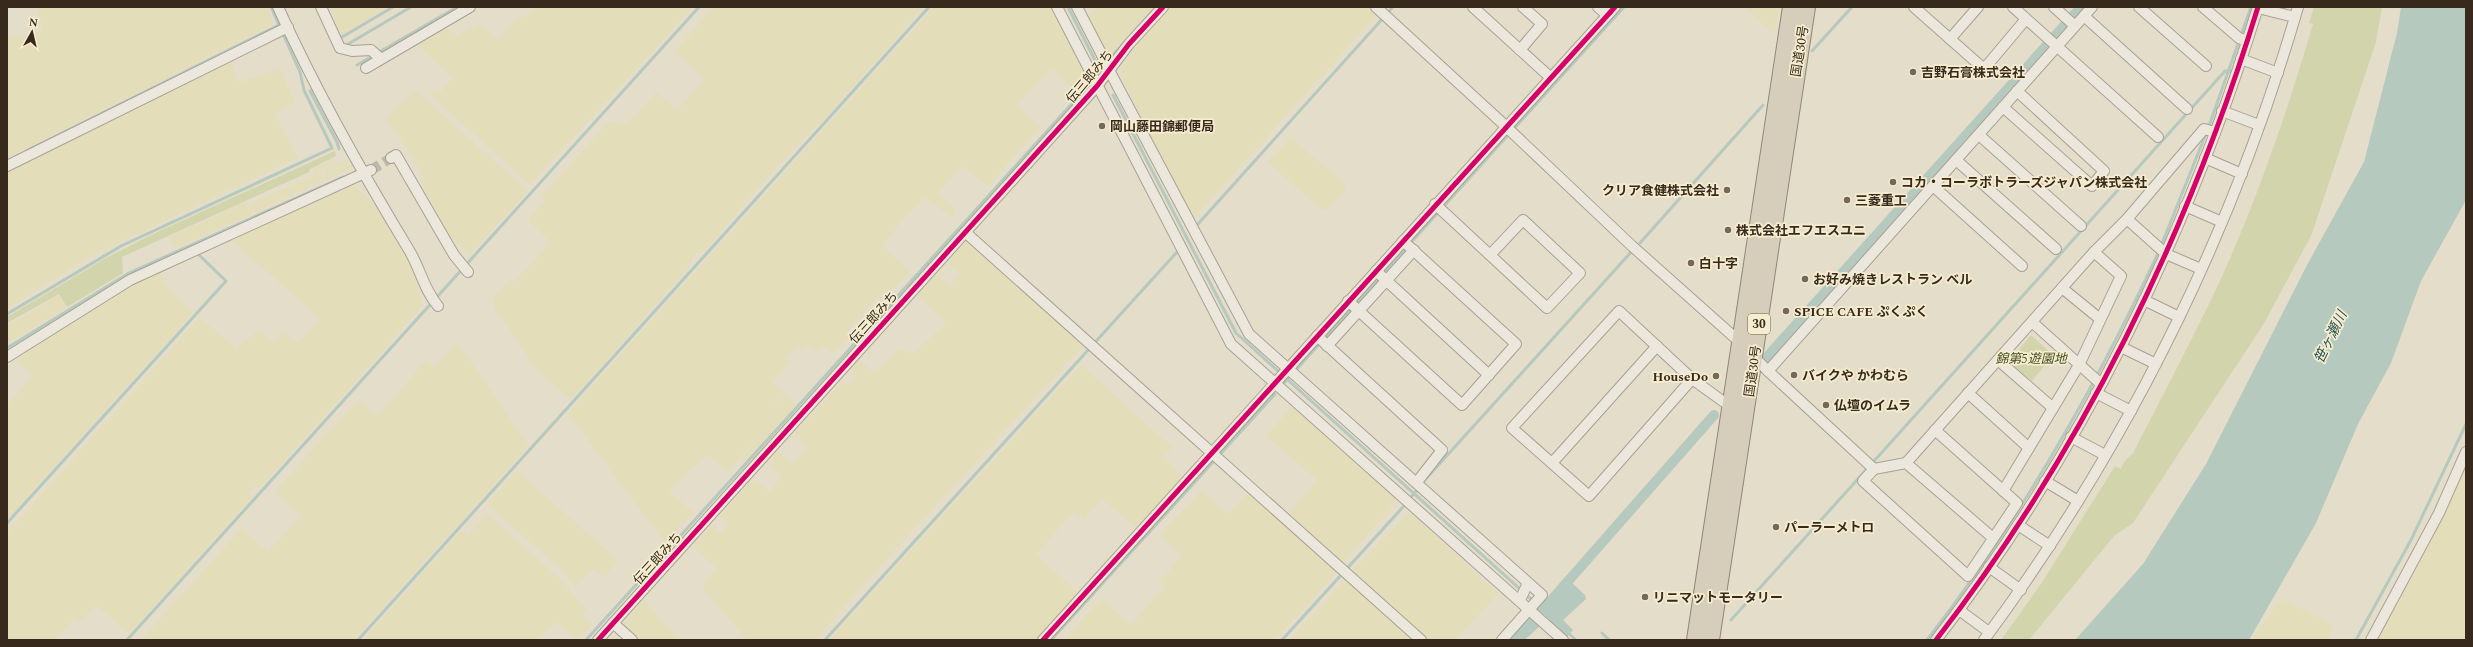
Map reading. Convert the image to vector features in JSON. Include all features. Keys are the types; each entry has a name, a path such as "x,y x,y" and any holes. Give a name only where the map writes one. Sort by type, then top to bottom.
{"highway":[{"name":"国道30号","path":"1710,640 1740,405 1740,343 1792,7"},
{"name":"国道30号","path":"1696,640 1740,405 1754,357 1806,7"}],"street":[{"path":"278,7 284,29 327,109 367,172 419,266 429,295 438,306"},
{"path":"321,7 340,48 344,51 367,49 378,55"},
{"path":"366,68 378,55 470,7"},
{"path":"1057,7 1227,339 1286,375 1417,482 1528,584 1542,595 1502,640"},
{"path":"1077,7 1242,324 1249,334 1286,375 1563,640"},
{"name":"伝三郎みち","path":"598,640 1098,86 1107,64 1163,7"},
{"path":"1376,7 1871,466 1906,463 2094,252 2202,149 2210,130"},
{"path":"1473,7 1551,78"},
{"path":"1520,50 1542,24 1523,7"},
{"path":"1598,7 1607,16"},
{"path":"1044,640 1216,456 1286,375 1322,341 1409,246 1439,208 1509,130 1551,78 1615,7"},
{"path":"1914,7 1984,69 2026,19"},
{"path":"1950,39 1978,7"},
{"path":"2012,7 2158,138"},
{"path":"2054,7 2070,22"},
{"path":"1768,372 2017,91 2052,43 2070,22 2084,16 2092,7"},
{"path":"2140,7 2206,66"},
{"path":"2202,7 2243,40"},
{"path":"1936,640 1959,610 2018,525 2072,437 2097,384 2121,347 2144,300 2162,251 2186,206 2202,149 2210,130 2222,111 2241,59 2243,40 2258,7 2295,17"},
{"path":"1959,610 1986,636 2021,590 2050,546 2131,411 2179,317 2242,174 2278,73 2298,7"},
{"path":"2084,16 2187,109"},
{"path":"7,166 284,29"},
{"path":"2241,59 2278,73"},
{"path":"2003,107 2092,186 2104,171 2017,91"},
{"path":"2222,111 2259,125"},
{"path":"1979,134 2081,226"},
{"path":"2202,149 2242,174"},
{"path":"391,158 396,155 454,255 468,272"},
{"path":"1956,160 2056,249"},
{"path":"7,357 130,280 367,172"},
{"path":"1933,186 2022,266"},
{"path":"2186,206 2222,222"},
{"path":"1439,208 1547,308 1580,273 1523,220 1490,255"},
{"path":"2126,220 2162,251 2201,269"},
{"path":"965,232 1421,640"},
{"path":"1322,341 1409,246"},
{"path":"1354,306 1462,405 1516,344 1409,246"},
{"path":"2003,491 2079,365 2121,276 2094,252"},
{"path":"1381,276 1489,375"},
{"path":"2062,288 2100,319"},
{"path":"2144,300 2179,317"},
{"path":"1692,379 1589,496 1512,428 1619,311 1692,379 1724,402 1740,405"},
{"path":"2032,322 2079,365 2097,384 2131,411"},
{"path":"1322,341 1442,450 1417,482"},
{"path":"1552,463 1657,346"},
{"path":"2121,347 2156,364"},
{"path":"1998,360 2053,408"},
{"path":"1968,393 2029,448"},
{"path":"1871,466 1863,481 1968,576 2017,503 1935,430"},
{"path":"2072,437 2105,455"},
{"path":"2371,640 2439,513 2466,452"},
{"path":"1906,463 1993,538"},
{"path":"2045,482 2078,501"},
{"path":"2018,525 2050,546"},
{"path":"1989,567 2021,590"},
{"path":"1520,598 1528,584"},
{"path":"613,623 632,640"}],"shaded area":[{"path":"36,7 267,7 274,24 7,158 7,39 43,29"},
{"path":"330,7 388,7 342,35"},
{"path":"537,7 693,7 530,185 431,95 435,91 438,94 453,78 416,44 440,30 448,30 457,36 479,23 499,40 513,23"},
{"path":"713,7 924,7 825,118 785,158 702,253 697,253 692,259 690,266 571,400 534,366 495,308 492,299 510,279 514,282 551,243 528,220 545,201 541,197 608,122 624,124 638,113 656,92 677,110 702,83 704,79 675,51"},
{"path":"934,7 1051,7 1085,71 1083,76 1074,90 1051,69 1017,105 1041,127 988,186 962,166 938,193 955,209 953,219 926,197 902,221 882,246 910,272 889,293 885,290 845,333 849,338 832,354 823,346 816,352 806,345 802,349 798,346 786,359 789,362 772,382 785,393 772,407 780,414 774,407 785,395 796,405 746,461 742,458 772,423 727,472 709,455 682,476 669,491 694,513 664,542 568,413"},
{"path":"1097,7 1153,7 1112,53 1105,57 1087,17"},
{"path":"1170,7 1368,7 1377,15 1193,219 1122,78 1121,68 1147,32"},
{"path":"1745,7 1779,7 1775,35"},
{"path":"229,59 239,83 280,68 295,103 275,114 298,158 93,255 7,309 7,170"},
{"path":"416,91 528,191 470,254 447,233 421,182 423,178 415,162 386,118"},
{"path":"1291,137 1347,187 1327,210 1320,209 1268,162"},
{"path":"348,158 350,161 326,173 324,170"},
{"path":"334,159 335,163 314,173 312,169"},
{"path":"351,162 354,167 327,180 325,175"},
{"path":"319,173 323,181 251,214 249,209 252,203"},
{"path":"352,183 371,201 385,221 410,265 423,306 259,489 255,485 249,493 252,497 129,634 96,605 79,623 75,618 55,640 7,640 7,533 200,317 236,349 259,330 274,341 284,332 298,343 320,319 235,243 225,241 335,189 340,193"},
{"path":"245,202 251,215 175,248 169,237"},
{"path":"966,242 972,242 1081,340 1079,344 1082,347 861,587 816,640 747,640 702,587 717,569 693,546 712,526 720,533 729,523 721,516 750,482 756,480 769,492 782,476 770,466 773,463 771,459 778,451 793,464 808,448 794,436 796,432 843,381 851,384 856,378 851,369 860,360 875,373 898,350 907,351 912,355 946,323 920,298 919,294 937,274 950,286 960,274 948,263"},
{"path":"159,272 171,292 193,313 7,519 7,405 33,376 13,355 128,286"},
{"path":"59,296 66,308 7,343 7,326"},
{"path":"456,344 465,353 529,446 354,640 141,640 242,528 268,552 301,516 274,492 358,400 378,416 426,360 434,368"},
{"path":"1081,365 1172,447 1165,455 1180,475 1180,480 1148,516 1136,526 1131,524 1102,499 1084,519 1074,512 1036,554 1076,591 1076,596 1036,640 829,640 1023,428 1041,405 1044,406"},
{"path":"1294,405 1396,497 1390,510 1341,564 1287,516 1317,480 1266,435"},
{"path":"2466,467 2466,640 2376,640 2417,569"},
{"path":"517,470 618,561 604,577 593,569 576,587 563,571 487,504"},
{"path":"1201,491 1227,514 1247,494 1249,495 1252,493 1338,571 1275,640 1065,640 1101,599 1131,625 1165,587 1158,580 1168,573 1181,555 1161,536 1162,533"},
{"path":"1410,512 1498,594 1455,640 1428,640 1352,571"},
{"path":"487,514 560,579 587,609 582,616 592,624 578,640 556,622 538,640 363,640 461,531 468,536"},
{"path":"1346,578 1416,640 1290,640"},
{"path":"644,600 679,640 638,640 622,625"},
{"path":"2283,600 2332,624 2333,629 2328,640 2252,640 2276,606"}],"green space":[{"path":"2314,7 2382,7 2376,42 2311,236 2263,325 2133,523 2114,536 2029,640 2001,640 2043,581 2115,466 2121,469 2124,462 2133,453 2213,296 2256,196 2280,128 2313,24 2309,23"},
{"path":"335,151 336,156 310,169 309,172 122,257 123,273 67,307 59,294 7,323 7,317 106,258 153,234"},
{"name":"錦第5遊園地","path":"2031,335 2053,355 2032,381 2009,362"}],"water":[{"name":"笹ヶ瀬川","path":"2401,7 2466,7 2466,200 2421,281 2391,363 2358,424 2316,523 2249,640 2075,640 2143,564 2206,464 2307,265 2364,162 2397,33"},
{"path":"1567,575 1572,578 1570,581 1585,595 1586,599 1563,620 1573,630 1567,637 1554,624 1550,624 1550,620 1537,609"}],"waterway":[{"path":"7,314 121,246 332,148 304,90 300,72 271,7"},
{"path":"342,37 393,7"},
{"path":"343,47 411,7"},
{"path":"357,65 457,7"},
{"path":"127,640 699,7"},
{"path":"358,640 929,7"},
{"path":"1068,7 1101,72"},
{"path":"1097,65 1114,54 1156,7"},
{"path":"1198,224 1393,7"},
{"path":"1284,383 1624,7"},
{"path":"1812,51 1852,7"},
{"path":"1766,358 2081,7"},
{"path":"2161,246 2209,126 2251,7"},
{"path":"26,151 279,25"},
{"path":"1731,620 2225,71 2230,71"},
{"path":"586,640 1087,87"},
{"path":"312,90 310,91 337,142 339,149"},
{"path":"1113,95 1236,333 1542,609"},
{"path":"1640,243 1763,105"},
{"path":"7,348 129,273 343,177"},
{"path":"1423,482 1633,250"},
{"path":"1927,640 1993,548 2054,452 2109,353 2159,251"},
{"path":"825,640 1177,252"},
{"path":"7,523 226,281 199,255"},
{"path":"1051,640 1275,394"},
{"path":"1563,587 1714,415"},
{"path":"2356,640 2411,540 2466,424"},
{"path":"1411,497 1417,490"},
{"path":"1282,640 1403,507"},
{"path":"1512,640 1534,620"},
{"path":"1524,628 1536,625"},
{"path":"1567,632 1576,640"},
{"path":"1602,633 1609,640"}],"tunnel":[{"path":"371,170 391,158"}],"cycle path":[{"path":"598,640 1097,86 1129,44 1163,7"},
{"path":"1043,640 1615,7"},
{"path":"1936,640 1989,568 2038,494 2084,417 2126,338 2164,257 2199,175 2230,92 2258,7"}],"place":[{"name":"吉野石膏株式会社","path":"1913,72"},
{"name":"岡山藤田錦郵便局","path":"1102,126"},
{"name":"コカ・コーラボトラーズジャパン株式会社","path":"1893,182"},
{"name":"クリア食健株式会社","path":"1727,190"},
{"name":"三菱重工","path":"1847,200"},
{"name":"株式会社エフエスユニ","path":"1728,230"},
{"name":"白十字","path":"1691,263"},
{"name":"お好み焼きレストラン ベル","path":"1805,279"},
{"name":"SPICE CAFE ぷくぷく","path":"1786,311"},
{"name":"バイクや かわむら","path":"1794,375"},
{"name":"HouseDo","path":"1716,376"},
{"name":"仏壇のイムラ","path":"1826,405"},
{"name":"パーラーメトロ","path":"1776,527"},
{"name":"リニマットモータリー","path":"1645,597"}]}
